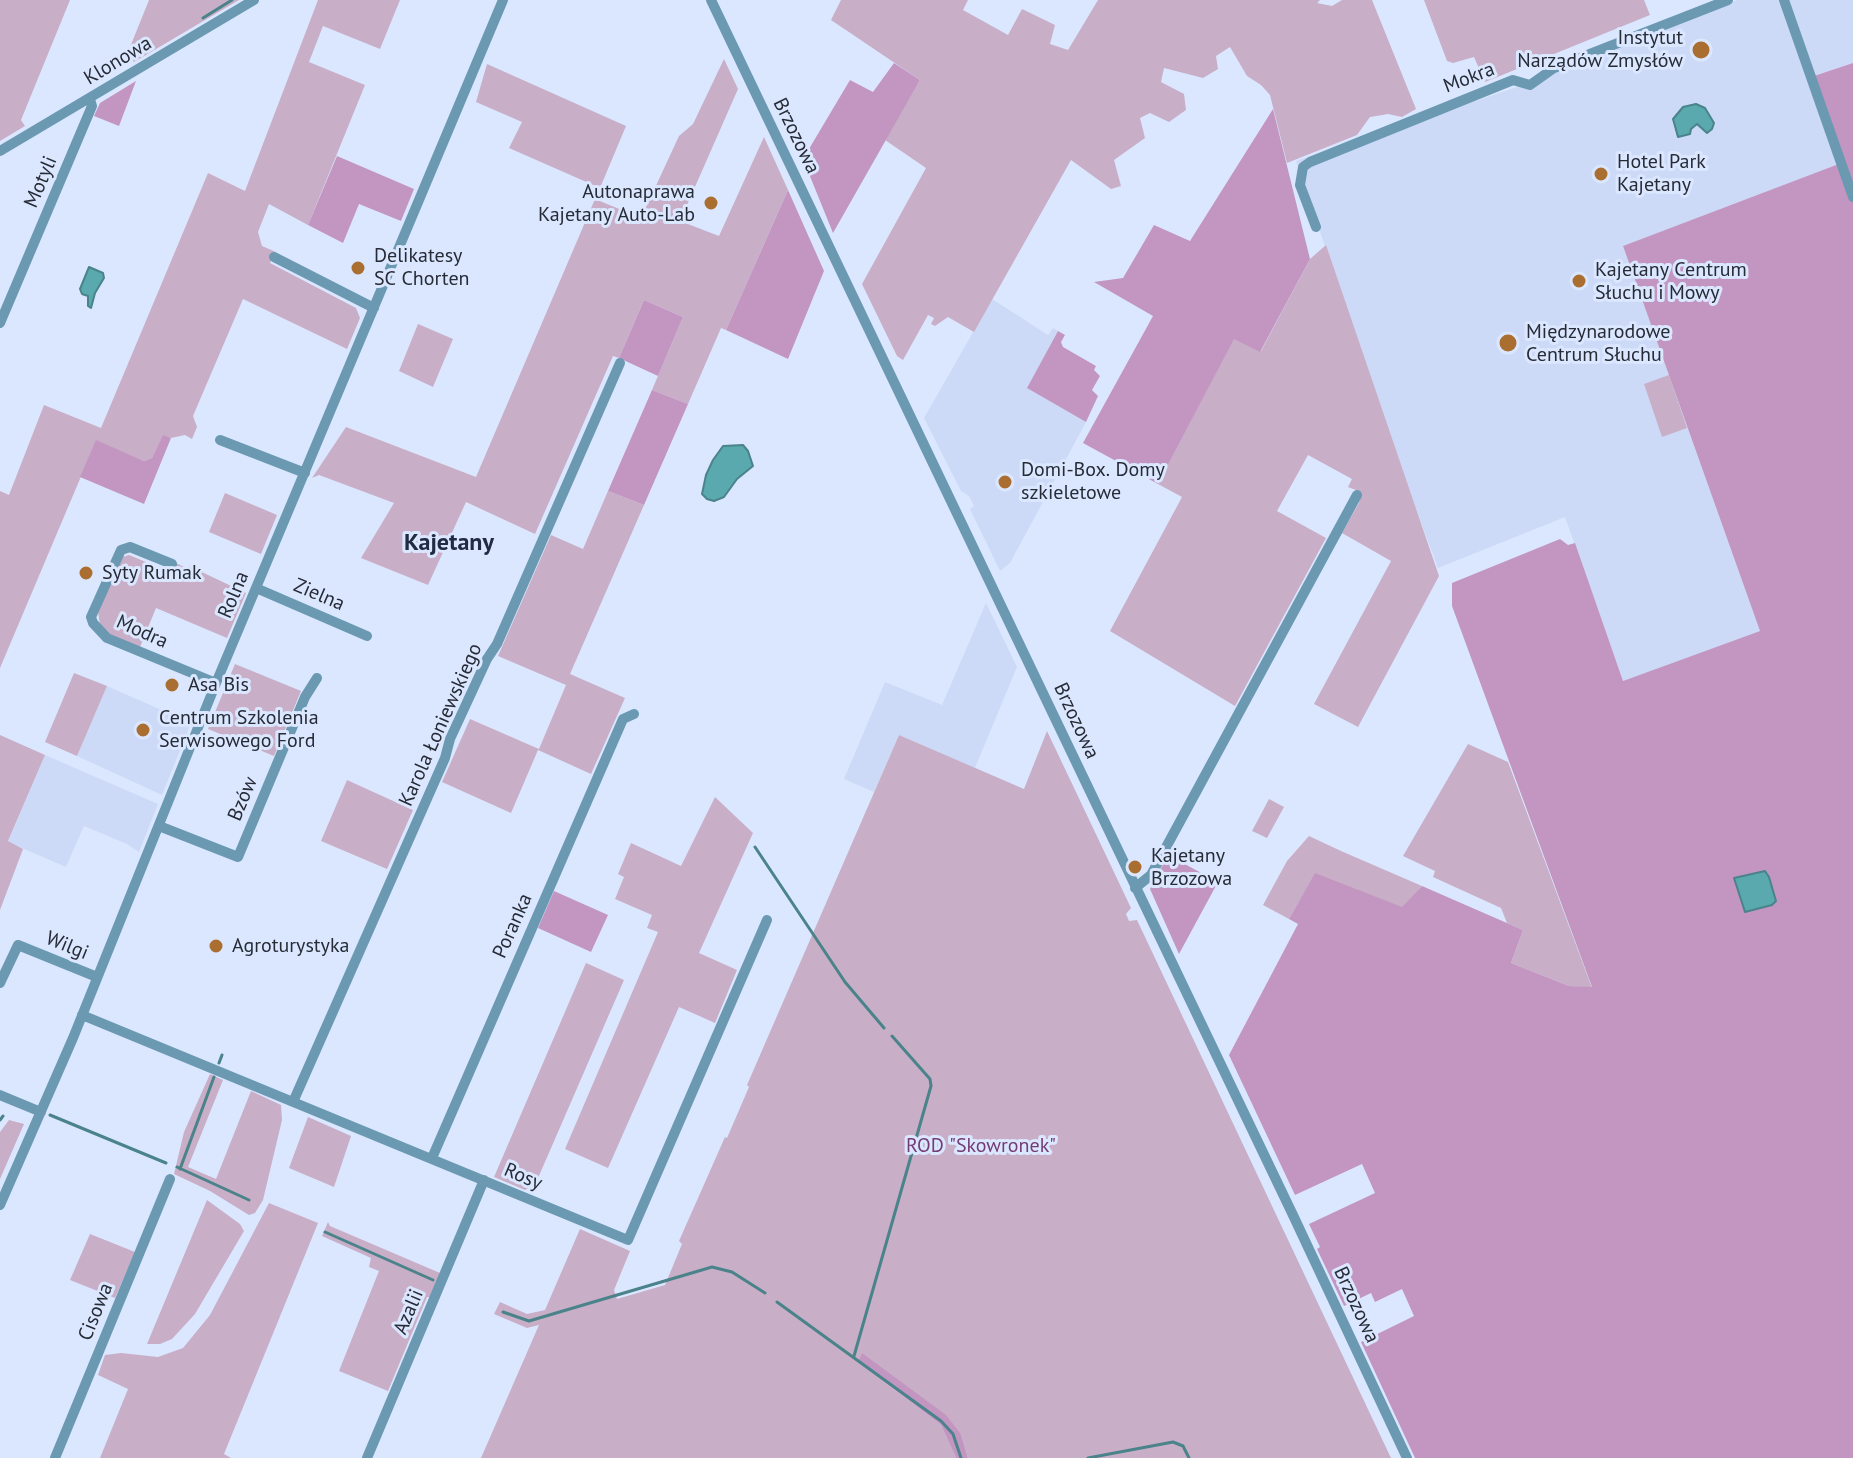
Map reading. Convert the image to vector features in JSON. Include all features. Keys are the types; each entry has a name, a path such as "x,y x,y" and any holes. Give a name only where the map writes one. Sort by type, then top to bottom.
{"street":[{"name":"Klonowa","path":"0,151 254,0"},
{"name":"Rolna","path":"0,1205 82,1015 216,683 503,0"},
{"name":"Brzozowa","path":"711,0 1407,1458"},
{"name":"Mokra","path":"1316,227 1300,185 1303,167 1310,162 1513,80 1530,85 1554,68 1728,0"},
{"path":"1784,0 1853,197"},
{"name":"Motyli","path":"0,323 92,106 90,99"},
{"path":"274,257 374,308"},
{"name":"Karola Łoniewskiego","path":"293,1102 445,758 450,739 497,644 620,363"},
{"path":"220,440 305,473"},
{"path":"1135,888 1151,875 1357,495"},
{"name":"Modra","path":"172,564 130,547 121,550 91,617 93,623 107,638 216,683"},
{"name":"Zielna","path":"256,588 367,636"},
{"name":"Bzów","path":"159,826 238,857 305,697 317,678"},
{"name":"Poranka","path":"432,1158 623,719 634,714"},
{"name":"Rosy","path":"82,1015 628,1240 767,920"},
{"name":"Wilgi","path":"0,983 18,945 97,977"},
{"path":"0,1095 41,1112"},
{"name":"Cisowa","path":"55,1458 170,1179"},
{"name":"Azalii","path":"367,1458 484,1180"}],"shaded area":[{"name":"Międzynarodowe Centrum Słuchu","path":"1737,0 1782,0 1839,164 1623,246 1760,631 1623,681 1565,517 1438,568 1391,441 1296,161 1517,87"},
{"path":"1789,0 1853,0 1853,63 1814,76"},
{"path":"894,63 920,80 833,233 803,159 850,80 873,92"},
{"path":"1853,63 1853,1458 1415,1458 1361,1342 1414,1316 1402,1289 1375,1302 1371,1293 1344,1306 1317,1249 1320,1247 1309,1224 1375,1193 1362,1164 1295,1195 1229,1055 1298,924 1289,919 1315,873 1402,907 1422,886 1523,930 1511,963 1569,986 1592,987 1452,606 1452,583 1560,539 1568,545 1575,543 1623,681 1760,631 1623,246 1844,162 1814,76"},
{"path":"136,81 119,126 94,116 100,103"},
{"path":"1696,104 1705,108 1714,123 1712,129 1707,133 1697,124 1690,134 1678,137 1673,119 1683,107"},
{"path":"1273,109 1310,259 1260,352 1234,339 1158,484 1083,443 1153,316 1094,282 1123,278 1154,225 1190,241"},
{"path":"337,156 414,189 401,221 359,204 343,243 308,225"},
{"path":"788,190 824,271 788,359 726,330"},
{"path":"89,267 103,273 104,278 91,308 88,306 88,296 82,294 80,289"},
{"path":"992,299 1048,335 1053,328 1058,331 1028,388 1086,422 1010,563 1000,571 970,509 974,506 969,496 961,491 924,418"},
{"path":"644,300 683,317 658,376 619,358"},
{"path":"1058,331 1065,335 1061,342 1063,347 1096,366 1094,370 1100,376 1092,390 1098,396 1086,422 1027,388"},
{"path":"652,390 688,404 644,505 608,491"},
{"path":"163,435 171,438 144,504 80,477 96,440 144,461 152,458"},
{"path":"743,445 753,466 737,479 724,497 714,501 707,499 702,494 713,460 723,446"},
{"path":"986,603 1017,667 975,768 899,735 874,792 844,779 885,682 942,705"},
{"path":"107,686 191,723 162,795 77,756"},
{"path":"45,755 158,804 139,852 84,826 66,867 8,842"},
{"path":"1168,855 1218,882 1179,954 1150,889"},
{"path":"1765,871 1776,901 1772,905 1745,912 1734,878"},
{"path":"554,891 608,915 591,952 538,928"},
{"path":"862,1353 946,1415 961,1434 968,1458 956,1458 941,1425 858,1362"}],"green space":[{"path":"0,0 70,0 21,120 25,126 0,141"},
{"path":"149,0 239,0 134,62 128,52"},
{"path":"318,0 400,0 380,49 323,26 309,62 365,85 308,225 269,204 258,232 262,246 276,252 270,263 356,308 360,318 347,349 243,299 193,416 197,427 192,439 185,435 163,436 152,458 144,461 96,441 0,668 0,491 9,495 44,405 101,428 208,173 245,191"},
{"path":"841,0 968,0 963,10 1008,35 1022,9 1055,25 1050,44 1068,50 1098,0 1320,0 1317,3 1332,6 1342,0 1372,0 1416,109 1402,117 1388,114 1370,117 1357,135 1287,163 1270,95 1247,76 1230,47 1216,56 1218,69 1203,78 1164,68 1161,82 1184,94 1186,110 1169,122 1150,113 1140,118 1145,138 1114,160 1121,186 1111,189 1071,160 974,332 948,317 935,326 931,324 934,318 928,315 903,360 897,356 862,284 926,168 885,140 920,80 831,20"},
{"path":"1424,0 1644,0 1650,15 1485,82 1474,57 1453,63 1447,61"},
{"path":"724,59 738,89 680,221 719,236 764,137 788,190 726,330 721,328 688,404 652,390 683,317 644,300 619,358 613,356 535,534 466,502 428,585 361,558 394,503 319,475 312,478 346,427 476,477 595,199 641,218 679,136 693,124"},
{"path":"487,64 626,126 600,188 509,148 522,122 476,102"},
{"path":"1326,245 1439,576 1358,727 1314,704 1391,561 1342,533 1359,503 1361,492 1348,487 1352,479 1308,455 1277,511 1326,538 1235,706 1110,631 1182,497 1158,484 1234,338 1261,351 1310,259"},
{"path":"418,324 453,339 433,387 399,371"},
{"path":"1669,375 1687,428 1662,437 1644,384"},
{"path":"608,491 644,505 570,674 625,698 591,774 538,750 511,813 442,782 470,719 539,749 566,685 498,656 551,535 583,549"},
{"path":"225,493 277,515 261,554 209,532"},
{"path":"129,555 170,572 174,562 186,568 189,566 246,593 227,638 156,608 140,647 108,634 100,625 98,612 123,557"},
{"path":"235,664 301,691 274,756 208,729"},
{"path":"74,673 107,686 77,756 45,742"},
{"name":"ROD \"Skowronek\"","path":"1047,731 1131,908 1126,914 1129,921 1137,920 1391,1458 968,1458 961,1434 858,1362 941,1425 956,1458 481,1458 539,1325 527,1328 494,1314 500,1302 527,1314 545,1310 580,1229 630,1251 614,1290 617,1299 665,1285 682,1244 679,1241 727,1138 749,1087 747,1085 899,735 1024,789"},
{"path":"0,735 45,755 8,841 23,849 0,910"},
{"path":"1468,744 1508,762 1592,988 1569,986 1511,963 1523,930 1507,923 1501,908 1433,877 1435,871 1403,856"},
{"path":"347,780 413,810 387,869 321,841"},
{"path":"715,797 753,833 699,953 737,970 715,1023 679,1007 608,1168 565,1149 658,932 647,928 652,915 615,899 624,877 618,874 631,843 681,866"},
{"path":"1269,799 1284,807 1267,838 1252,831"},
{"path":"1309,836 1422,886 1402,908 1315,874 1289,919 1263,905 1287,861"},
{"path":"586,963 624,980 535,1185 525,1190 494,1177"},
{"path":"210,1074 223,1080 188,1167 216,1179 251,1091 281,1105 282,1120 263,1200 255,1213 249,1215 174,1174 184,1132"},
{"path":"308,1117 351,1136 334,1187 289,1168"},
{"path":"9,1120 24,1124 0,1179 0,1132"},
{"path":"207,1200 240,1224 244,1231 195,1314 172,1339 160,1344 147,1344"},
{"path":"269,1203 318,1223 224,1454 231,1458 100,1458 128,1389 98,1375 105,1355 121,1353 158,1357 183,1348 210,1315"},
{"path":"328,1222 330,1226 440,1273 388,1391 339,1371 379,1271 369,1267 371,1258 322,1236"},
{"path":"90,1234 135,1252 115,1298 70,1280"}],"waterway":[{"path":"203,18 232,0"},
{"path":"755,847 845,982 884,1028"},
{"path":"854,1356 931,1086 930,1079 892,1036"},
{"path":"219,1063 222,1055"},
{"path":"180,1169 214,1077"},
{"path":"50,1115 166,1163"},
{"path":"0,1120 3,1116"},
{"path":"177,1167 249,1200"},
{"path":"325,1232 433,1280"},
{"path":"503,1312 529,1321 712,1267 732,1272 765,1293"},
{"path":"777,1302 941,1421 953,1434 961,1458"},
{"path":"1088,1458 1173,1442 1183,1446 1189,1458"}],"place":[{"name":"Instytut Narządów Zmysłów","path":"1701,50"},
{"name":"Hotel Park Kajetany","path":"1601,174"},
{"name":"Autonaprawa Kajetany Auto-Lab","path":"711,203"},
{"name":"Delikatesy SC Chorten","path":"358,268"},
{"name":"Kajetany Centrum Słuchu i Mowy","path":"1579,281"},
{"name":"Międzynarodowe Centrum Słuchu","path":"1508,343"},
{"name":"Domi-Box. Domy szkieletowe","path":"1005,482"},
{"name":"Syty Rumak","path":"86,573"},
{"name":"Asa Bis","path":"172,685"},
{"name":"Centrum Szkolenia Serwisowego Ford","path":"143,730"},
{"name":"Kajetany Brzozowa","path":"1135,867"},
{"name":"Agroturystyka","path":"216,946"}],"district":[{"name":"Kajetany","path":"449,543"}]}
